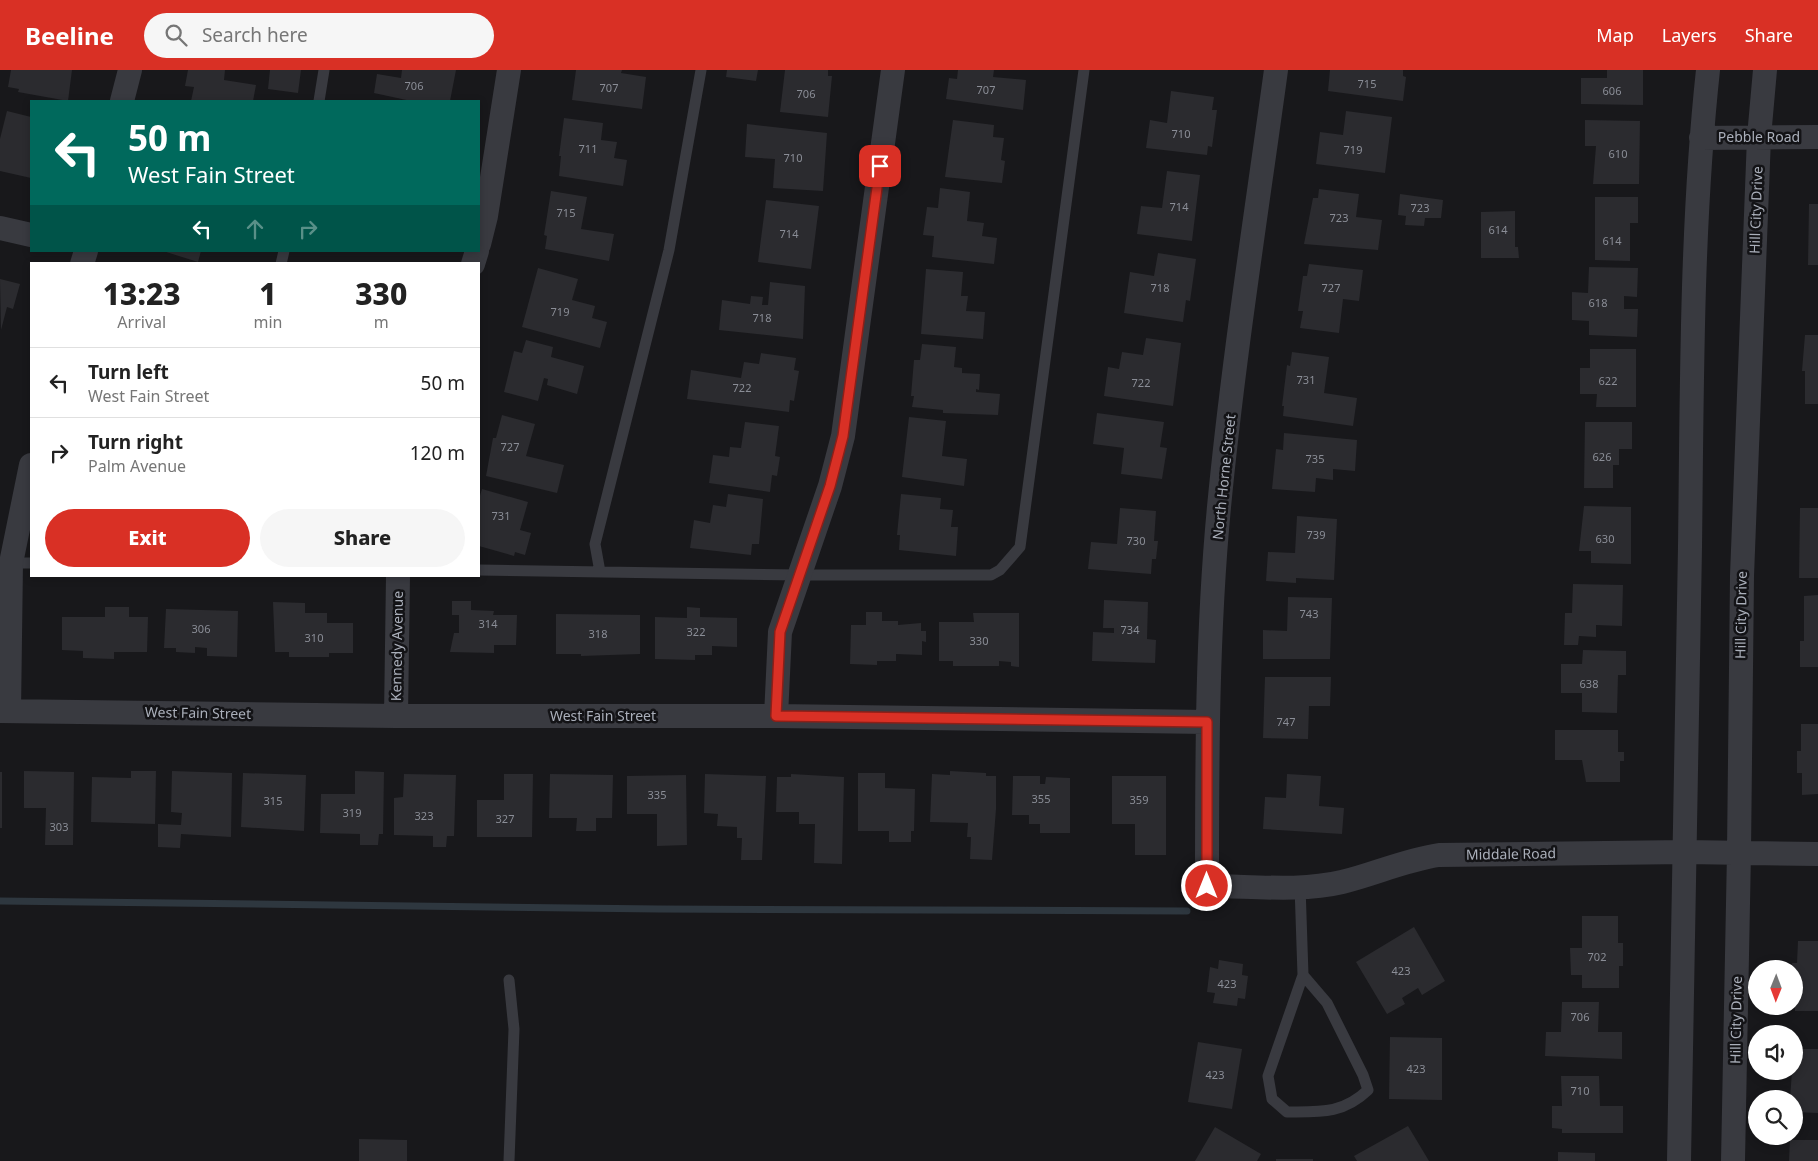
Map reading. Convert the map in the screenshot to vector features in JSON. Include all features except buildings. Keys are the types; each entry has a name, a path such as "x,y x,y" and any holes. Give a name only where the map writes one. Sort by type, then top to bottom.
{"street":[{"path":"122,100 130,70"},
{"path":"480,240 486,216 508,70"},
{"path":"776,716 780,632 830,486 843,436 893,70"},
{"name":"North Horne Street","path":"1207,886 1207,722 1220,500 1232,396 1276,70"},
{"path":"1679,1161 1686,852 1694,289 1701,138 1708,70"},
{"name":"Hill City Drive","path":"1733,1161 1742,576 1759,137 1765,70"},
{"name":"Pebble Road","path":"1701,138 1818,137"},
{"path":"0,228 30,236"},
{"path":"5,711 30,475"},
{"name":"Kennedy Avenue","path":"396,716 398,577"},
{"name":"West Fain Street","path":"5,711 396,716 776,716 1207,722"},
{"name":"Middale Road","path":"1207,886 1300,886 1342,882 1411,859 1439,855 1686,852 1818,854"}],"lane":[{"path":"318,100 324,70"},
{"path":"600,572 596,544 669,250 701,70"},
{"path":"480,570 799,575 991,575 1000,570 1020,547 1084,70"},
{"path":"1300,886 1303,974 1268,1076 1272,1099 1287,1112 1322,1112 1354,1103 1368,1090 1363,1074 1327,1004 1303,974"},
{"path":"509,980 514,1029 509,1161"}],"waterway":[{"path":"0,901 659,909 1187,911"}],"route":[{"path":"880,166 843,436 830,486 780,632 776,716 1207,722 1207,886"}]}
